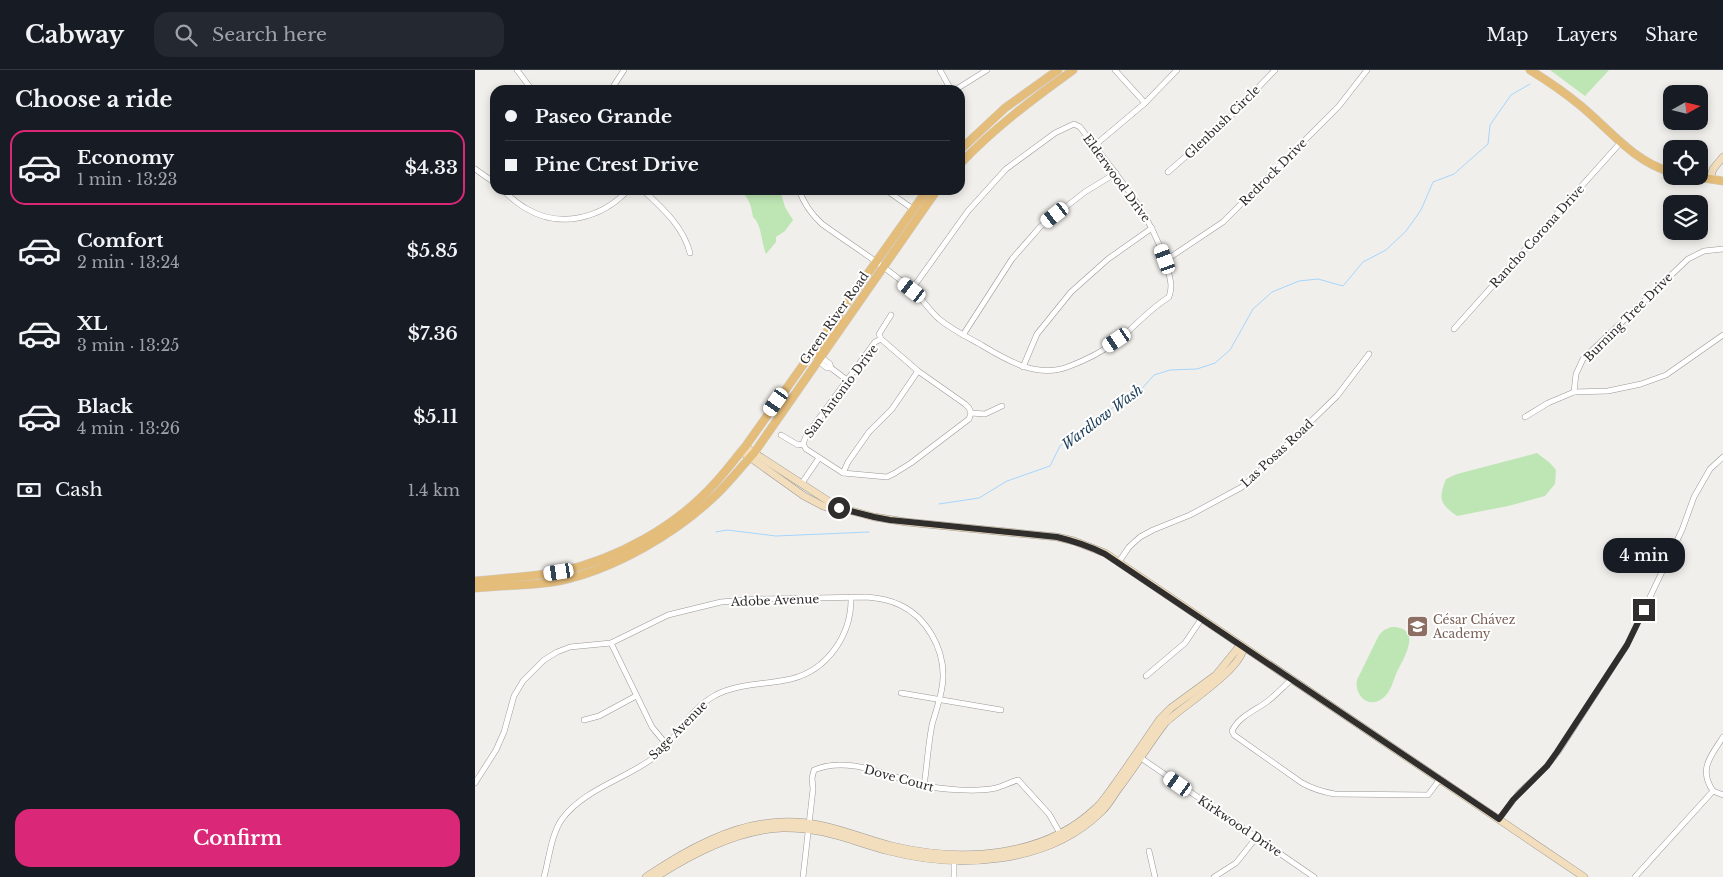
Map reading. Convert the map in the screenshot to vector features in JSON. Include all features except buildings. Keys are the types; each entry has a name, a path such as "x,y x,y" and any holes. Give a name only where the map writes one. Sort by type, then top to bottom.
{"main road":[{"path":"965,145 1005,108 1058,70"},
{"path":"965,159 982,141 1014,114 1073,70"},
{"path":"1530,70 1567,95 1621,142 1649,163 1663,169"},
{"path":"1723,157 1713,169 1710,179 1723,181"},
{"name":"Green River Road","path":"475,581 559,572 595,561 640,541 685,511 716,483 743,449 923,195"},
{"name":"Green River Road","path":"475,588 560,581 587,572 626,557 664,536 698,510 719,492 751,456 934,195"},
{"path":"819,359 817,352 837,324 847,301"},
{"path":"743,449 814,501 832,509 839,508"},
{"path":"751,456 802,483 839,508 890,520 1057,537 1091,547 1118,562 1202,618 1584,877"},
{"path":"646,877 672,860 711,840 769,823 809,826 889,851 935,860 1012,856 1029,852 1062,836 1097,808 1138,757 1160,719 1171,708 1216,675 1238,648 1243,647"},
{"path":"656,877 713,846 736,837 770,829 809,826"}],"street":[{"path":"517,70 528,85"},
{"path":"614,85 624,70"},
{"path":"940,70 948,85"},
{"path":"963,85 987,70"},
{"path":"1115,70 1145,103"},
{"path":"1095,146 1145,103 1177,70"},
{"name":"Glenbush Circle","path":"1168,172 1223,124 1275,70"},
{"name":"Redrock Drive","path":"1165,259 1223,222 1339,106 1367,70"},
{"name":"Elderwood Drive","path":"912,290 968,211 1006,170 1055,134 1075,124 1080,127 1116,172 1152,228 1165,259 1172,283 1171,292 1169,297 1154,307 1122,336 1103,350 1069,367 1060,369 1037,370 1023,367"},
{"name":"Rancho Corona Drive","path":"1454,329 1621,142"},
{"path":"475,169 490,180"},
{"path":"963,335 1008,265 1040,227 1085,192 1116,172"},
{"path":"509,195 527,209 539,215 566,220 582,218 600,212 611,206 623,195"},
{"path":"648,195 681,230 687,241 690,253"},
{"path":"801,195 811,213 822,224 912,290 947,326 1023,367 1037,334 1071,292 1108,259 1152,228"},
{"path":"893,195 913,209"},
{"name":"Burning Tree Drive","path":"1575,392 1576,374 1583,359 1602,340 1688,258 1723,248"},
{"path":"781,435 798,445 803,444 806,449 843,473 880,477 895,474 969,419 971,413 965,404 918,371 881,339 879,334 891,315"},
{"path":"1525,417 1548,402 1575,392 1608,392 1641,384 1666,375 1723,335"},
{"name":"San Antonio Drive","path":"803,444 806,436 875,342 881,339"},
{"name":"Las Posas Road","path":"1118,562 1129,547 1140,537 1215,502 1247,482 1337,396 1369,354"},
{"path":"831,368 847,380"},
{"path":"843,473 848,462 869,432 893,409 918,371"},
{"path":"971,413 985,414 1002,406"},
{"path":"1499,819 1513,800 1547,766 1627,645 1682,530 1693,497 1710,469 1723,457"},
{"path":"802,483 819,458"},
{"name":"Sage Avenue","path":"544,877 555,834 562,820 578,804 609,782 656,756 694,712 714,696 733,689 792,679 821,664 837,647 843,636 849,616 851,597"},
{"name":"Adobe Avenue","path":"475,783 497,750 514,696 523,681 544,660 557,652 570,647 611,643 668,614 721,602 756,599 867,597 891,601 901,606 923,622 937,643 943,676 940,700 932,726 924,786"},
{"path":"1146,676 1185,643 1202,618"},
{"path":"611,643 652,727 666,744"},
{"path":"1292,679 1269,701 1248,714 1234,726 1232,731 1234,735 1303,783 1325,792 1335,794 1428,795 1441,779"},
{"path":"901,693 1001,710"},
{"path":"585,720 599,716 636,696"},
{"path":"1723,737 1708,760 1705,769 1707,781 1713,791 1723,795"},
{"name":"Kirkwood Drive","path":"1138,757 1314,877"},
{"name":"Dove Court","path":"803,877 814,770 825,766 845,765 858,767 924,786 957,790 995,788 1018,780 1049,814 1062,836"},
{"path":"1635,877 1713,791"},
{"path":"1214,877 1237,863 1256,838"},
{"path":"1149,851 1155,877"},
{"path":"954,858 954,877"}],"green space":[{"path":"1550,70 1609,70 1585,96"},
{"path":"745,195 781,195 785,207 793,220 785,231 776,237 776,242 766,254 760,229 753,217"},
{"path":"1537,453 1556,470 1555,484 1545,496 1508,506 1457,516 1444,504 1441,496 1446,479 1457,474"},
{"path":"1391,627 1401,628 1407,632 1409,644 1407,652 1388,693 1378,701 1368,702 1358,691 1357,680 1379,635"}],"waterway":[{"name":"Wardlow Wash","path":"939,504 979,498 1007,481 1050,466 1060,446 1122,401 1138,393 1154,375 1170,370 1197,369 1215,363 1230,350 1253,309 1272,292 1299,281 1318,279 1343,286 1363,262 1386,250 1406,231 1421,210 1433,182 1454,174 1488,144 1490,125 1511,95 1530,84"},
{"name":"Wardlow Wash","path":"716,532 727,530 776,536 869,532"}],"place":[{"name":"César Chávez Academy","path":"1417,626"}],"route":[{"path":"839,508 890,520 1057,537 1091,547 1105,554 1499,819 1518,794 1547,766 1557,752 1627,645 1644,610"}]}
